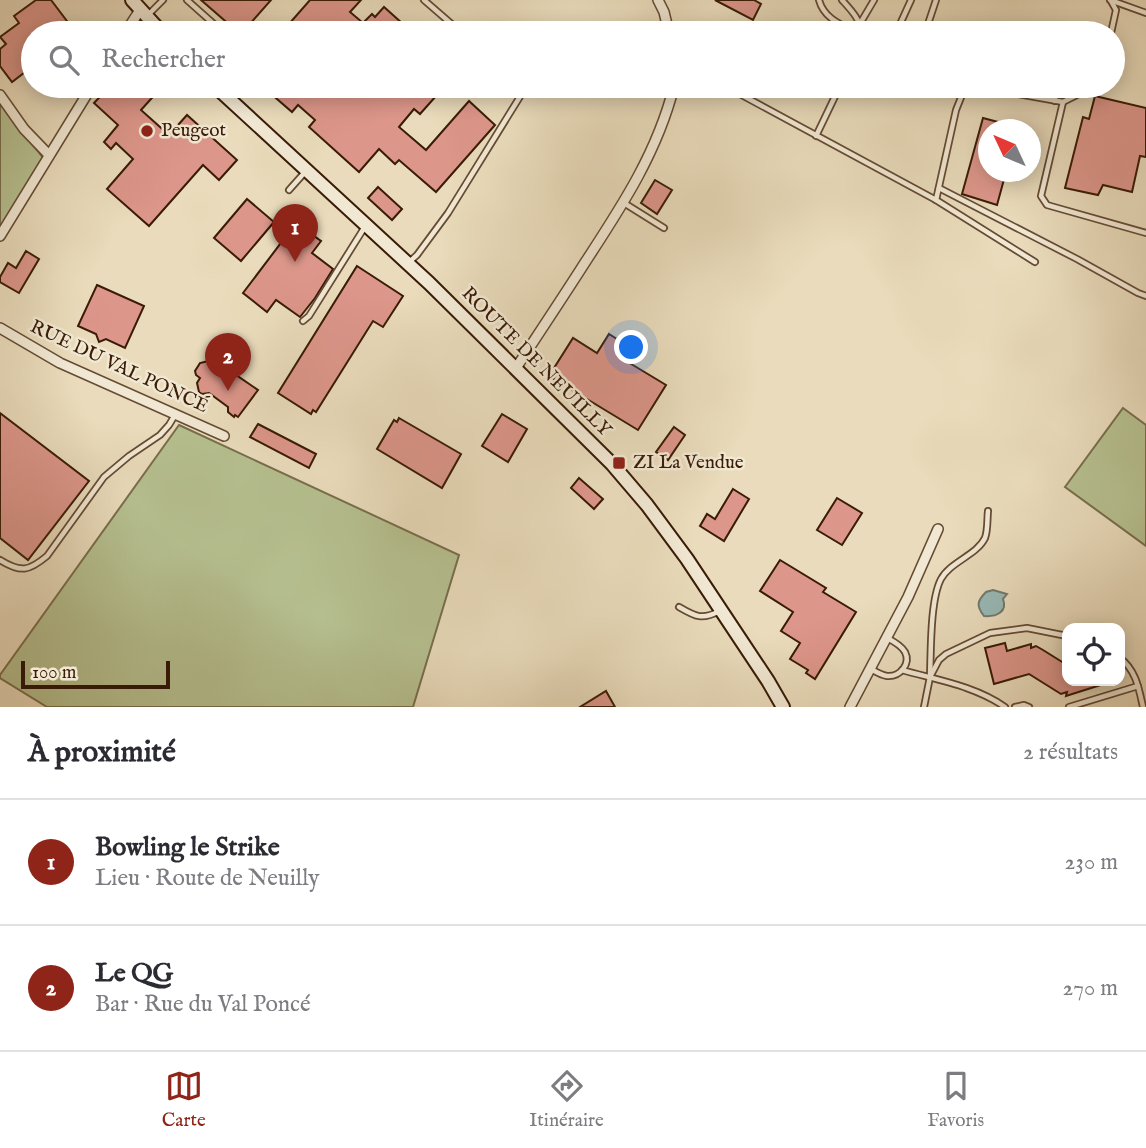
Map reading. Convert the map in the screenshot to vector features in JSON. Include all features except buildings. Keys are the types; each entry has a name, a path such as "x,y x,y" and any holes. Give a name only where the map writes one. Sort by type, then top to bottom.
{"main road":[{"name":"ROUTE DE NEUILLY","path":"228,98 408,264 612,464 687,559 783,707"},
{"path":"768,681 790,707"}],"street":[{"path":"658,0 666,21"},
{"path":"0,95 24,128 49,155"},
{"path":"0,236 85,98"},
{"path":"516,368 647,162 663,126 671,98"},
{"name":"RUE DU VAL PONCÉ","path":"0,328 60,363 224,436"},
{"path":"850,707 908,597 938,529"}],"lane":[{"path":"140,9 163,0"},
{"path":"187,0 210,21"},
{"path":"424,0 448,21"},
{"path":"819,0 821,8 834,21"},
{"path":"842,0 859,21"},
{"path":"861,21 874,0"},
{"path":"901,21 911,0"},
{"path":"929,21 936,0"},
{"path":"1110,0 1146,13"},
{"path":"1110,0 1116,10 1114,21"},
{"path":"408,264 448,213 520,98"},
{"path":"747,98 936,200 1035,262"},
{"path":"816,136 834,98"},
{"path":"936,200 961,98"},
{"path":"1038,98 1062,102 1070,98"},
{"path":"1062,102 1041,196 1044,202 1146,233"},
{"path":"289,190 307,170"},
{"path":"938,188 1146,296"},
{"path":"623,203 664,228"},
{"path":"303,321 309,316 366,225"},
{"path":"0,560 14,568 26,569 36,565 47,555 104,477 160,435 176,414"},
{"path":"924,707 930,677 934,595 949,569 986,537 988,511"},
{"path":"679,607 701,617 710,616 720,610"},
{"path":"930,677 939,660 946,654 990,633 1027,628 1062,635"},
{"path":"870,669 887,676 893,676 902,670 907,659 905,652 887,638"},
{"path":"1125,663 1137,681 1143,707"},
{"path":"902,670 972,690 1005,707"},
{"path":"1069,707 1138,686"},
{"path":"1015,707 1029,707"}],"green space":[{"path":"0,104 44,159 0,228"},
{"path":"1123,408 1146,425 1146,546 1065,487"},
{"path":"179,425 459,555 413,707 47,707 0,678"}],"water":[{"path":"993,590 1007,594 1003,599 1004,607 993,616 984,616 979,601 986,592"}],"place":[{"name":"Peugeot","path":"147,131"},
{"name":"Bowling le Strike","path":"295,262"},
{"name":"Le QG","path":"228,391"},
{"name":"ZI La Vendue","path":"619,463"}]}
